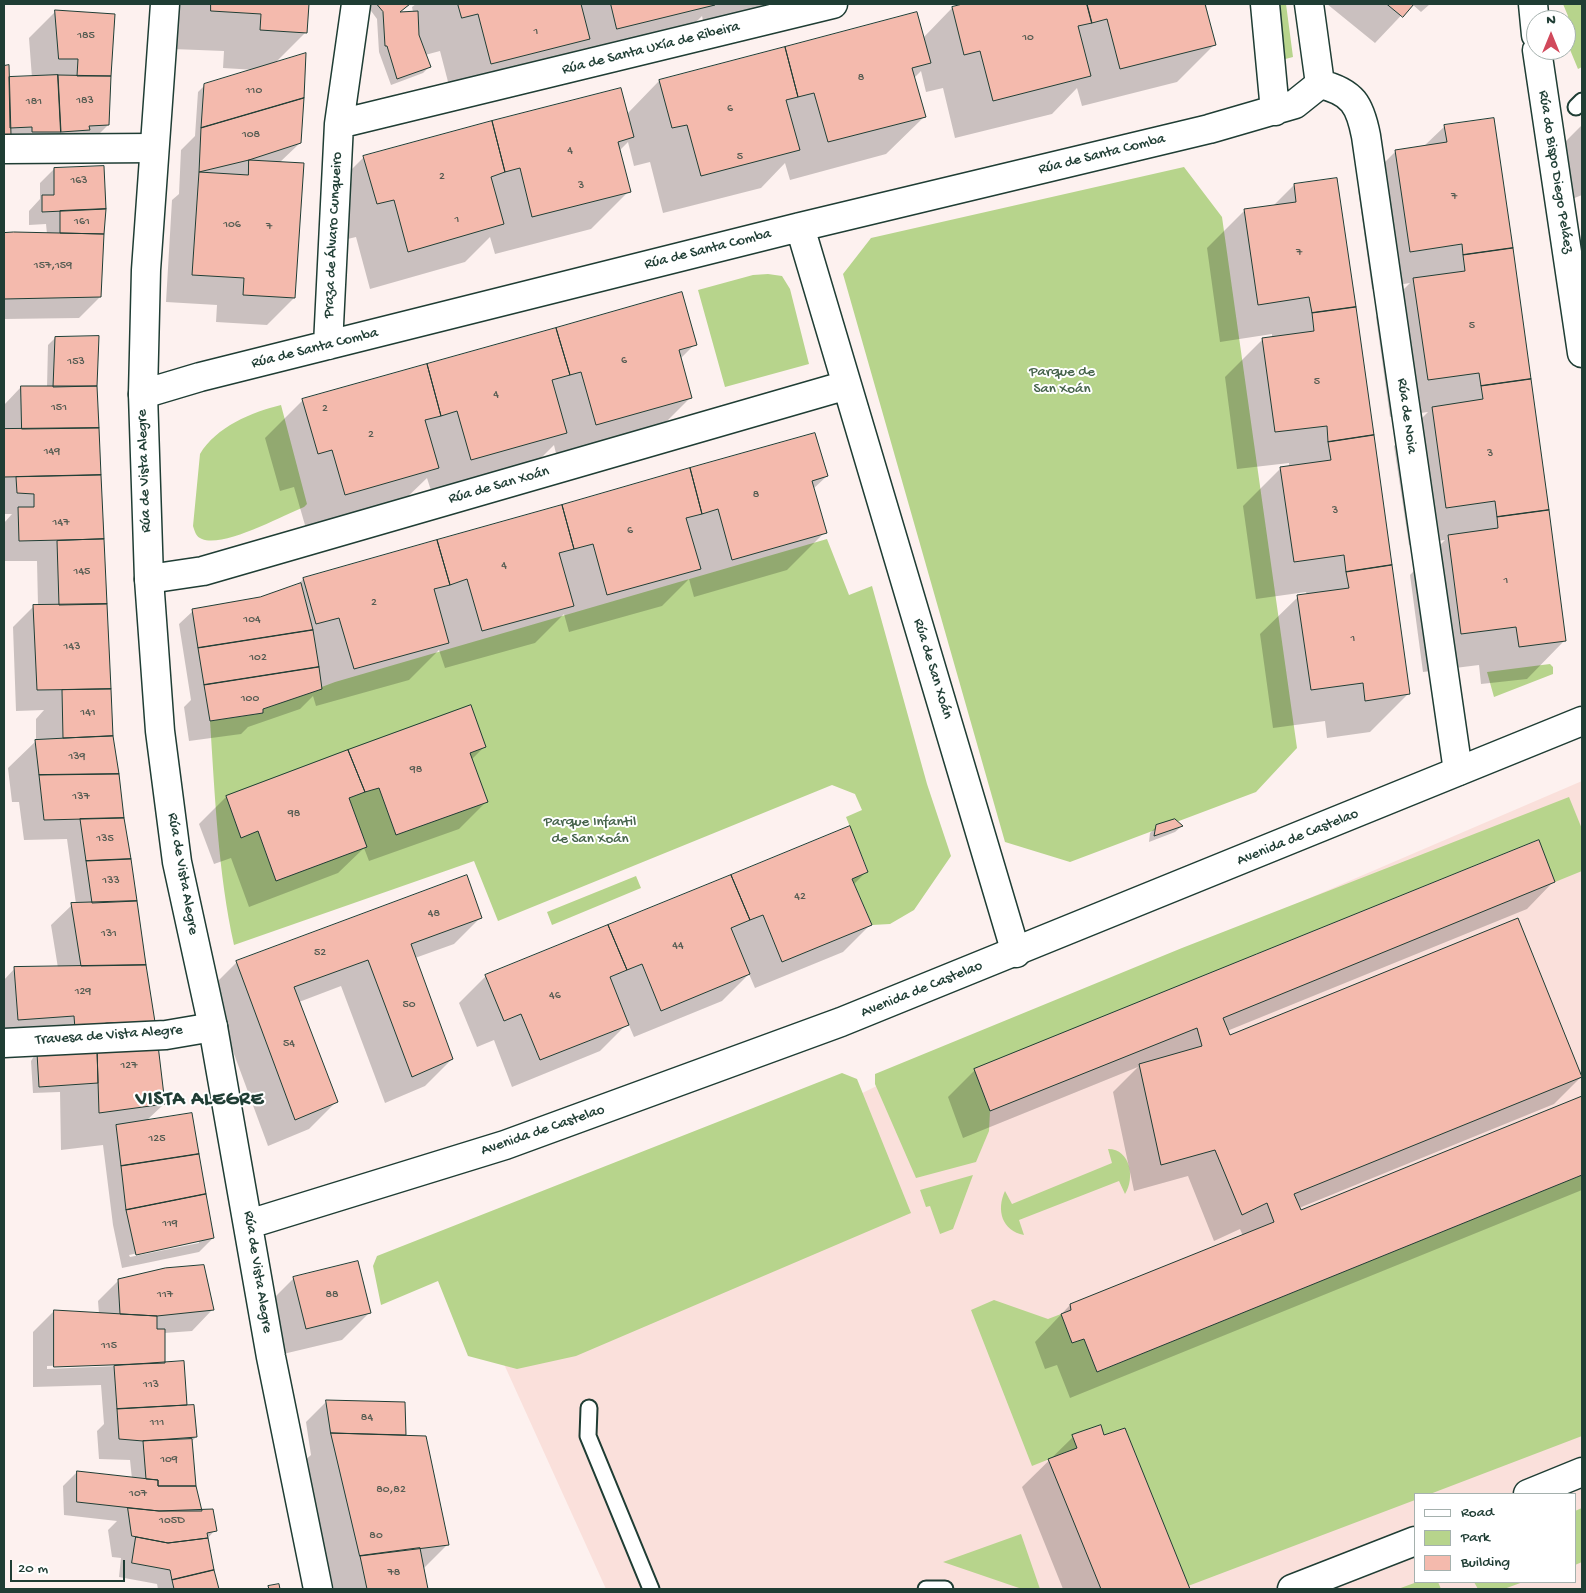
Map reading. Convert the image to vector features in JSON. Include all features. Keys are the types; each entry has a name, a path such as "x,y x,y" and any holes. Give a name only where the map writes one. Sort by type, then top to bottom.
{"street":[{"name":"Rúa de Vista Alegre","path":"165,4 146,270 143,394 149,579 160,731 178,862 213,1027 271,1357 318,1589"},
{"name":"Praza de Álvaro Cunqueiro","path":"328,345 339,124 356,4"},
{"name":"Rúa de Santa Uxía de Ribeira","path":"339,124 833,4"},
{"path":"1265,4 1275,111 1295,104 1320,84 1309,4"},
{"name":"Rúa do Bispo Diego Peláez","path":"1538,60 1582,353"},
{"name":"Rúa de Noia","path":"1320,84 1335,88 1349,95 1361,112 1366,136 1458,771"},
{"name":"Rúa de Santa Comba","path":"143,394 200,377 800,227 1209,129 1275,111"},
{"path":"4,149 154,148"},
{"name":"Rúa de San Xoán","path":"800,227 1016,953"},
{"name":"Rúa de San Xoán","path":"149,579 203,571 847,385"},
{"name":"Avenida de Castelao","path":"249,1224 505,1145 841,1022 1016,953 1582,721"},
{"name":"Travesa de Vista Alegre","path":"4,1042 166,1035 213,1027"},
{"path":"1530,1493 1582,1472"},
{"path":"1292,1589 1414,1541"}],"lane":[{"path":"589,1408 588,1436 651,1589"},
{"path":"926,1589 945,1589"}],"shaded area":[{"path":"1582,781 1582,1589 606,1589 469,1287 907,1071"}],"green space":[{"path":"1270,4 1286,4 1293,57 1274,62"},
{"path":"1563,4 1582,4 1582,67 1578,69 1574,60 1576,60 1576,10 1566,10"},
{"name":"Parque de San Xoán","path":"1184,167 1222,217 1297,748 1256,792 1070,862 1005,842 843,274 871,238"},
{"path":"768,274 782,276 790,289 809,364 725,387 698,290 753,275"},
{"path":"281,405 307,504 253,530 238,535 212,541 198,537 193,526 200,454 207,444 225,428 247,416"},
{"name":"Parque Infantil de San Xoán","path":"827,539 849,595 872,586 927,784 951,856 914,910 890,924 872,925 852,879 868,871 846,817 862,810 855,794 832,785 498,921 474,861 234,945 221,862 210,721 263,713 263,709 335,682"},
{"path":"1550,664 1553,667 1553,674 1494,697 1487,672"},
{"path":"1569,797 1582,829 1582,871 1555,882 1538,840 975,1069 990,1111 989,1131 976,1162 916,1178 875,1084 875,1074 1182,948"},
{"path":"636,876 641,888 552,925 547,912"},
{"path":"842,1073 857,1079 911,1213 576,1356 517,1369 468,1356 438,1281 381,1305 373,1266 377,1256"},
{"path":"1108,1149 1116,1150 1122,1154 1129,1166 1130,1181 1125,1194 1119,1181 1019,1220 1024,1235 1016,1233 1006,1224 1001,1212 1002,1198 1005,1191 1012,1204 1112,1163"},
{"path":"973,1175 953,1229 940,1234 930,1206 926,1207 920,1190"},
{"path":"1582,1175 1582,1436 1433,1493 1414,1493 1414,1500 1188,1586 1125,1428 1104,1435 1101,1425 1073,1435 1077,1448 1032,1466 971,1310 994,1300 1048,1319 1061,1314 1072,1343 1084,1339 1097,1372"},
{"path":"1582,1508 1582,1562 1576,1565 1576,1511"},
{"path":"1021,1534 1040,1589 1022,1589 943,1562"},
{"path":"1414,1583 1438,1583 1441,1589 1398,1589"},
{"path":"1475,1583 1520,1583 1504,1589 1478,1589"}],"building":[{"path":"211,4 309,4 307,33 260,30 261,14 211,11"},
{"path":"377,4 410,4 400,12 418,11 419,35 431,67 397,79 387,46 385,46 383,12"},
{"path":"458,4 581,4 590,39 491,64 478,14 462,18"},
{"path":"611,4 715,4 715,5 617,29"},
{"path":"963,4 1087,4 1092,23 1078,26 1091,76 993,101 980,51 964,55 952,7"},
{"path":"1087,4 1205,4 1216,45 1120,69 1107,19 1092,23"},
{"path":"1387,4 1414,4 1403,17"},
{"path":"55,10 115,14 111,76 77,76 78,59 59,59"},
{"path":"917,12 931,63 912,68 926,117 828,142 814,93 798,97 785,47"},
{"path":"785,47 798,97 786,100 800,150 701,176 687,125 672,128 659,80"},
{"path":"306,53 304,98 201,128 204,84"},
{"path":"9,65 11,135 4,136 4,66"},
{"path":"58,75 111,76 109,125 89,126 90,130 61,132"},
{"path":"58,75 61,132 32,132 32,127 10,128 9,77"},
{"path":"621,88 634,137 618,142 631,192 532,217 520,168 505,172 492,121"},
{"path":"304,98 301,143 249,160 199,172 201,128"},
{"path":"1494,118 1513,248 1463,255 1462,244 1410,252 1395,150 1447,142 1444,125"},
{"path":"492,121 505,172 491,177 504,224 408,252 394,200 377,204 363,156"},
{"path":"249,160 304,163 295,298 243,295 244,278 192,275 199,172 248,175"},
{"path":"104,166 106,209 42,212 42,195 54,195 54,168"},
{"path":"1337,178 1356,307 1312,313 1309,297 1258,305 1244,209 1296,202 1294,184"},
{"path":"106,209 104,234 60,233 60,211"},
{"path":"4,233 104,234 101,297 4,299"},
{"path":"1513,248 1531,379 1481,386 1479,373 1428,380 1413,278 1465,271 1463,255"},
{"path":"682,292 697,345 679,350 692,398 596,425 581,372 570,375 556,328"},
{"path":"1356,307 1374,435 1328,442 1327,426 1275,432 1262,338 1314,331 1312,313"},
{"path":"556,328 570,375 552,380 567,433 471,460 457,411 441,416 427,364"},
{"path":"99,336 97,386 53,387 55,337"},
{"path":"427,364 441,416 425,420 439,468 345,495 332,450 318,454 302,399"},
{"path":"1531,379 1549,510 1497,517 1495,501 1446,508 1432,407 1483,399 1481,386"},
{"path":"21,386 97,386 99,428 22,429"},
{"path":"99,428 101,475 4,477 4,429"},
{"path":"815,433 828,476 812,481 827,533 732,560 718,509 702,514 690,468"},
{"path":"1374,435 1392,565 1346,572 1344,555 1294,562 1280,467 1331,460 1328,442"},
{"path":"690,468 702,514 686,518 701,569 607,595 593,544 574,549 562,505"},
{"path":"101,475 104,539 19,541 18,507 34,507 34,494 17,493 16,477"},
{"path":"562,505 574,549 559,553 574,606 482,631 467,579 450,585 437,540"},
{"path":"1549,510 1566,641 1519,647 1516,627 1461,634 1448,535 1498,528 1497,517"},
{"path":"104,539 107,604 59,605 57,541"},
{"path":"437,540 450,585 434,589 449,643 354,669 339,618 316,624 303,578"},
{"path":"1392,565 1410,694 1365,701 1363,683 1311,690 1297,595 1349,588 1346,572"},
{"path":"301,583 313,630 198,648 192,609 260,597"},
{"path":"107,604 111,689 37,690 33,605"},
{"path":"313,630 319,667 204,685 198,648"},
{"path":"319,667 322,689 263,709 263,713 210,721 204,685"},
{"path":"111,689 113,736 63,738 62,690"},
{"path":"471,705 486,747 470,753 488,802 396,835 379,788 365,792 348,750"},
{"path":"113,736 119,774 39,775 35,740"},
{"path":"348,750 365,792 349,798 367,847 276,881 258,831 241,838 226,796"},
{"path":"119,774 124,818 44,820 39,775"},
{"path":"124,818 131,859 86,861 80,819"},
{"path":"1175,819 1183,826 1154,836 1156,825"},
{"path":"850,826 868,872 852,879 872,925 782,962 763,915 750,920 731,875"},
{"path":"1539,840 1555,882 1223,1018 1230,1035 1518,918 1582,1077 1294,1194 1301,1210 1582,1096 1582,1175 1097,1372 1084,1339 1072,1343 1061,1314 1071,1310 1070,1304 1274,1222 1267,1203 1242,1215 1215,1150 1161,1165 1139,1064 1202,1046 1197,1028 990,1111 974,1069"},
{"path":"131,859 137,901 92,903 86,861"},
{"path":"467,875 482,918 411,944 453,1059 412,1077 368,960 294,987 338,1102 295,1120 236,961"},
{"path":"731,875 750,920 731,928 750,974 661,1011 642,964 627,970 608,925"},
{"path":"137,901 146,965 81,966 71,903"},
{"path":"608,925 627,970 610,977 629,1025 540,1060 521,1014 504,1021 485,975"},
{"path":"146,965 155,1022 107,1023 75,1029 74,1016 18,1020 14,967"},
{"path":"158,1045 165,1104 99,1113 97,1049"},
{"path":"97,1049 98,1083 39,1087 37,1053"},
{"path":"192,1113 199,1154 121,1166 116,1125"},
{"path":"199,1154 206,1194 126,1210 121,1166"},
{"path":"206,1194 214,1238 136,1255 126,1210"},
{"path":"358,1261 371,1313 306,1329 293,1277"},
{"path":"204,1265 214,1310 157,1316 120,1314 118,1279 165,1268"},
{"path":"54,1310 157,1316 157,1329 165,1329 165,1363 54,1367"},
{"path":"184,1361 187,1405 117,1409 114,1366"},
{"path":"326,1400 405,1402 406,1435 331,1433"},
{"path":"194,1405 197,1437 143,1441 119,1439 117,1409"},
{"path":"1101,1425 1104,1435 1125,1428 1190,1589 1101,1589 1048,1459 1077,1448 1072,1435"},
{"path":"331,1433 426,1436 449,1545 360,1556"},
{"path":"192,1439 196,1486 158,1486 158,1480 146,1479 143,1441"},
{"path":"77,1471 158,1480 158,1486 196,1486 202,1511 159,1511 77,1502"},
{"path":"128,1508 159,1511 213,1509 217,1531 207,1533 208,1538 168,1543 132,1536"},
{"path":"136,1537 168,1543 208,1538 214,1570 172,1580 170,1570 132,1563"},
{"path":"420,1548 428,1589 367,1589 360,1556"},
{"path":"214,1570 219,1589 174,1589 172,1580"},
{"path":"279,1584 280,1589 269,1589 268,1586"}],"district":[{"name":"VISTA ALEGRE","path":"200,1101"}]}
